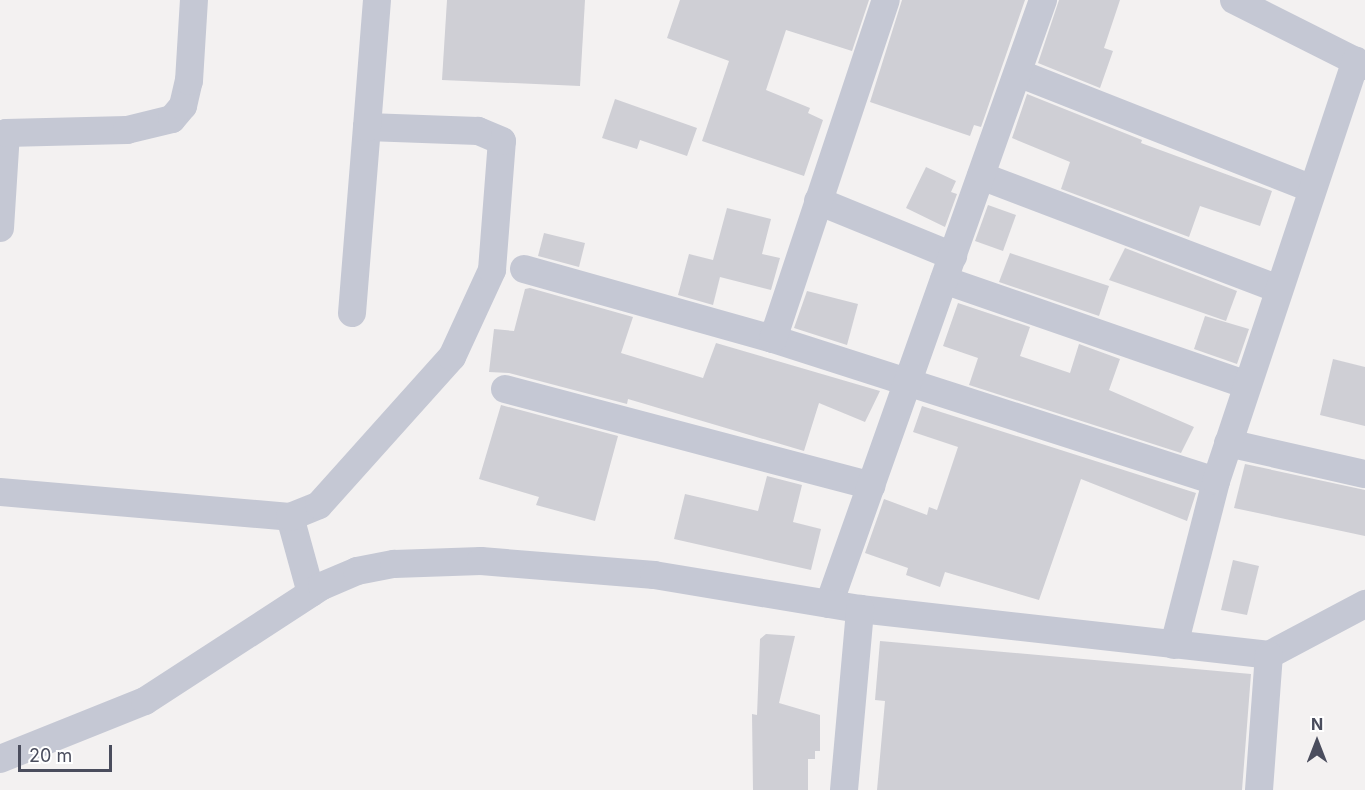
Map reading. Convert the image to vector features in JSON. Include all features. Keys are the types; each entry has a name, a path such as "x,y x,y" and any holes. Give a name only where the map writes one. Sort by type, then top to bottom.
{"street":[{"path":"0,228 3,133 127,130 172,119 183,106 189,81 194,0"},
{"path":"352,313 377,0"},
{"path":"773,339 886,0"},
{"path":"830,604 1043,0"},
{"path":"1174,645 1228,443 1312,189 1360,64 1234,0"},
{"path":"1018,73 1312,189"},
{"path":"0,492 290,517 319,505 452,357 492,270 502,141 478,131 367,127"},
{"path":"981,176 1279,289"},
{"path":"818,201 948,268 1247,385"},
{"path":"524,269 773,339 1216,481"},
{"path":"505,389 872,486"},
{"path":"1228,443 1365,474"},
{"path":"290,517 311,593"},
{"path":"0,759 145,701 311,593 357,572 394,564 481,561 654,575 860,609 1269,655 1365,604"},
{"path":"844,790 860,609"},
{"path":"1259,790 1269,655"}],"building":[{"path":"447,0 585,0 580,86 442,80"},
{"path":"680,0 869,0 852,51 786,30 766,90 810,108 808,113 823,120 804,176 702,141 729,61 667,38"},
{"path":"902,0 1025,0 981,127 974,125 970,136 870,102"},
{"path":"1059,0 1120,0 1104,48 1113,51 1100,88 1038,63"},
{"path":"1027,94 1142,140 1141,143 1272,191 1260,226 1200,206 1189,237 1061,189 1070,162 1012,138"},
{"path":"615,99 697,128 687,156 640,140 637,149 602,138"},
{"path":"926,167 956,181 951,192 957,194 945,227 906,208"},
{"path":"988,205 1016,215 1003,251 975,241"},
{"path":"727,208 771,219 762,254 780,258 771,290 720,277 713,305 678,295 689,254 713,260"},
{"path":"544,233 585,243 579,267 538,256"},
{"path":"1125,248 1237,291 1226,321 1109,280"},
{"path":"1010,253 1109,286 1099,316 999,282"},
{"path":"530,288 633,317 621,353 703,378 716,343 880,391 865,422 819,403 804,451 628,399 627,404 509,373 489,372 494,329 514,331 525,289"},
{"path":"807,291 858,304 847,345 794,328"},
{"path":"958,303 1030,327 1020,356 1070,373 1079,344 1120,359 1109,390 1194,427 1181,453 969,385 978,358 943,346"},
{"path":"1205,316 1249,329 1237,364 1194,349"},
{"path":"1333,359 1365,367 1365,426 1320,415"},
{"path":"501,405 618,436 595,521 536,505 539,497 479,479"},
{"path":"922,406 1196,493 1187,521 1081,479 1039,600 945,572 940,587 906,575 908,568 865,553 884,499 927,515 929,507 937,510 958,447 913,432"},
{"path":"1245,464 1365,490 1365,536 1234,508"},
{"path":"767,476 802,485 793,522 821,529 811,570 674,539 685,494 758,511"},
{"path":"1233,560 1259,566 1247,615 1221,610"},
{"path":"766,634 795,636 779,703 820,715 820,751 815,751 815,759 808,759 808,790 753,790 752,714 757,715 760,639"},
{"path":"880,641 1251,674 1242,790 877,790 885,701 875,700"}]}
